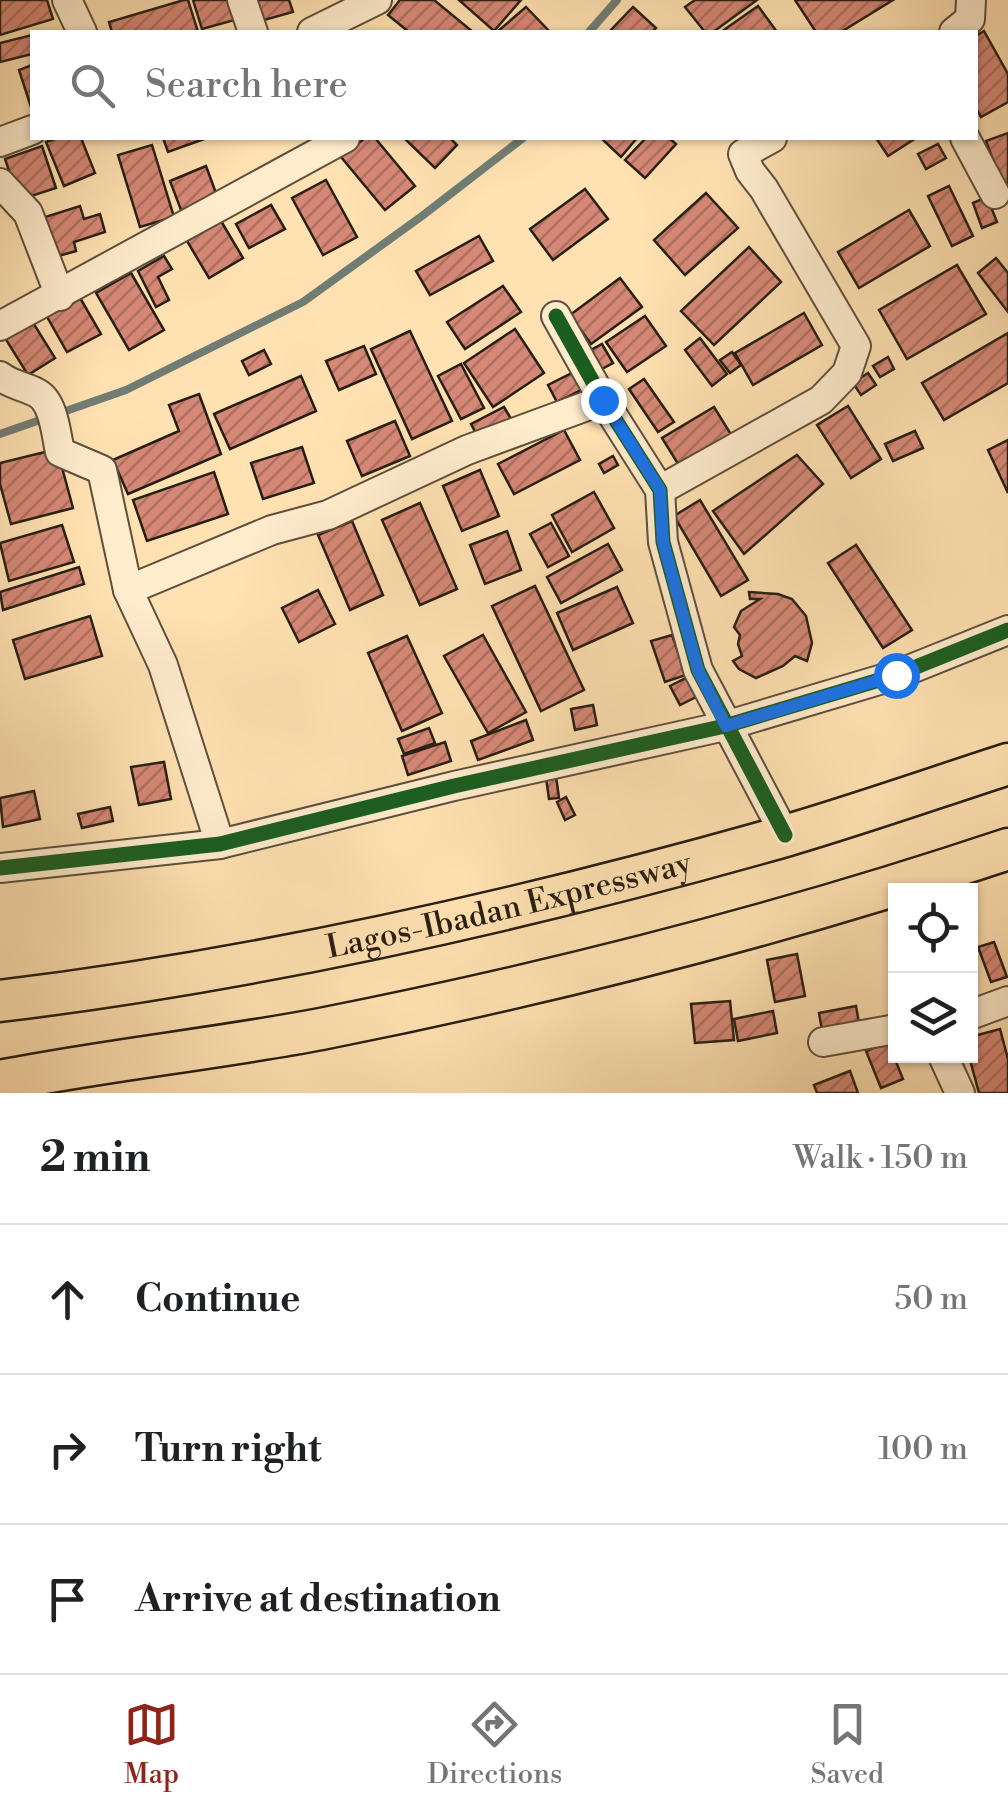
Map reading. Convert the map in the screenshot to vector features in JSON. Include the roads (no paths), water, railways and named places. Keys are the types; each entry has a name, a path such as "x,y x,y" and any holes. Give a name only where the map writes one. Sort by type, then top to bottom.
{"highway":[{"name":"Lagos-Ibadan Expressway","path":"0,1001 264,962 495,910 786,836 1008,764"},
{"path":"0,1081 319,1029 546,980 804,914 1008,848"}],"street":[{"path":"68,0 81,30"},
{"path":"242,0 253,30"},
{"path":"316,30 377,0"},
{"path":"957,30 970,20 971,0"},
{"path":"0,142 30,131"},
{"path":"0,326 341,140"},
{"path":"660,490 821,400 847,373 856,346 764,189 750,172 743,154 768,140"},
{"path":"966,140 994,194"},
{"path":"0,183 28,214 60,296"},
{"path":"556,316 660,490 663,542 698,670 786,836"},
{"path":"0,376 40,394 48,404 60,452 102,470 128,590 163,665 220,844"},
{"path":"128,590 272,530 328,515 467,450 603,400"},
{"path":"0,868 220,844 454,786 726,726 896,675 1008,630"},
{"path":"978,1012 1008,1001"},
{"path":"824,1042 888,1030"},
{"path":"946,1063 960,1093"}],"waterway":[{"path":"591,30 617,0"},
{"path":"0,434 126,390 303,302 520,140"}]}
